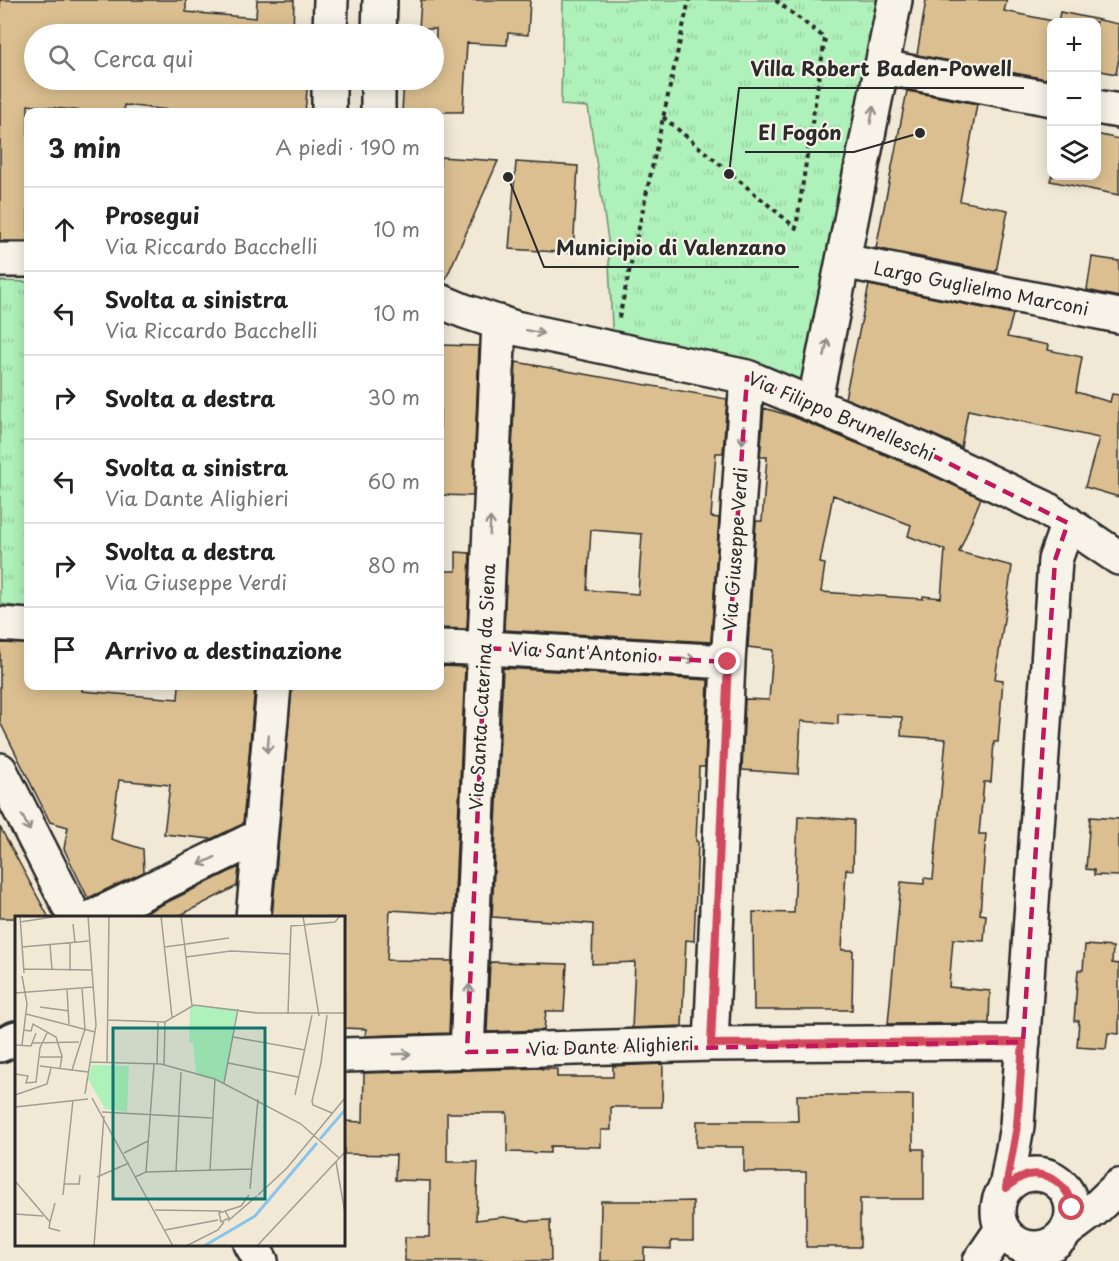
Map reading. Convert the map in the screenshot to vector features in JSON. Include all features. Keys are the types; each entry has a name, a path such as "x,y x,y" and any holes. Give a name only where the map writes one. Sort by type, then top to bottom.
{"street":[{"path":"330,0 330,24"},
{"path":"379,24 380,0"},
{"path":"814,405 895,0"},
{"path":"882,67 1047,98"},
{"path":"329,90 329,108"},
{"path":"378,90 378,108"},
{"path":"1101,108 1119,111"},
{"path":"0,260 24,260"},
{"name":"Largo Guglielmo Marconi","path":"843,261 1119,316"},
{"name":"Via Filippo Brunelleschi","path":"444,303 516,328 747,377 920,449 1045,508 1119,558"},
{"name":"Via Santa Caterina da Siena","path":"466,1052 499,322"},
{"name":"Via Giuseppe Verdi","path":"711,1044 728,662 747,377"},
{"path":"1068,524 1055,560 1017,1126 1006,1188 998,1208 999,1221 1002,1229 1016,1244 1033,1249 1050,1245 1094,1210 1119,1186"},
{"path":"0,624 24,626"},
{"name":"Via Sant'Antonio","path":"444,647 728,662"},
{"path":"253,916 274,690"},
{"path":"0,771 74,916"},
{"path":"95,916 260,836"},
{"path":"0,1045 15,1038"},
{"name":"Via Dante Alighieri","path":"345,1055 711,1044 1023,1042"},
{"path":"1006,1188 1021,1177 1032,1174 1044,1175 1055,1180 1069,1196 1072,1208 1065,1233 1035,1261"},
{"path":"980,1261 1002,1229"},
{"path":"252,1246 261,1261"}],"path":[{"path":"613,348 689,0"},
{"path":"663,117 796,228 825,38 776,0"}],"highlighted area":[{"path":"747,377 920,449 1068,523 1055,560 1023,1042 467,1052 485,648 728,662"}],"green space":[{"path":"563,0 895,0 814,405 613,348 608,240 588,107 561,105"},
{"path":"0,281 24,282 24,607 0,604"}],"building":[{"path":"0,0 186,0 186,12 256,18 257,0 294,0 293,24 24,24 24,90 307,90 305,108 151,108 124,105 124,108 55,108 28,105 28,108 24,108 24,241 0,241"},
{"path":"421,0 530,0 528,35 508,33 507,45 467,43 463,112 444,112 444,108 402,108 403,90 444,90 444,24 419,24"},
{"path":"926,0 1007,0 1004,11 1047,20 1047,79 917,55"},
{"path":"1060,12 1090,18 1059,18"},
{"path":"1101,20 1119,24 1119,58 1116,74 1101,71"},
{"path":"907,91 977,104 960,201 1008,210 996,272 876,248"},
{"path":"1101,135 1119,139 1119,195 1050,181 1101,180"},
{"path":"444,157 498,161 444,283"},
{"path":"516,162 578,166 573,253 509,249"},
{"path":"1092,257 1119,261 1119,297 1087,290"},
{"path":"869,285 1013,314 1007,337 1049,345 1048,350 1082,357 1076,392 1110,402 1112,394 1119,395 1119,497 1085,487 1099,438 968,410 961,447 845,398"},
{"path":"444,345 479,346 473,496 444,495"},
{"path":"516,362 727,399 723,453 716,453 711,517 719,518 711,642 504,630","holes":["591,530 642,534 638,594 587,590"]},
{"path":"764,408 791,416 912,466 981,498 959,552 1012,566 995,679 1003,680 998,742 994,742 991,782 984,782 979,834 986,834 980,914 986,915 984,941 953,939 949,987 990,991 989,1023 888,1024 901,882 924,884 924,878 933,879 946,739 901,736 902,717 838,714 838,724 801,721 798,774 742,770 745,699 769,700 773,650 748,647 756,521 762,521 767,457 760,457","holes":["833,495 911,525 908,536 945,550 941,598 923,596 923,599 821,592 825,564 820,563"]},
{"path":"456,552 470,553 467,629 444,628 444,571 456,571"},
{"path":"0,643 24,644 24,690 82,690 178,699 179,690 255,690 243,824 211,839 164,834 170,785 119,780 111,839 143,849 144,872 88,898 64,849 68,827 50,822 0,722"},
{"path":"444,666 465,667 454,914 390,910 387,960 452,961 449,1033 365,1036 366,1029 345,1028 345,916 272,916 292,690 444,690"},
{"path":"503,668 708,680 705,767 699,767 694,941 686,940 682,1026 632,1028 635,962 592,964 593,924 492,917"},
{"path":"798,816 854,820 853,870 846,869 842,950 853,950 852,1010 754,1010 753,912 794,913"},
{"path":"1090,817 1119,819 1119,876 1094,875 1094,870 1086,869"},
{"path":"0,827 48,916 0,918"},
{"path":"239,867 237,886 179,916 139,916"},
{"path":"1085,945 1113,947 1112,963 1119,964 1119,1034 1108,1033 1106,1049 1077,1047 1079,1021 1074,1021 1078,970 1083,970"},
{"path":"490,962 567,964 564,1011 546,1011 544,1030 487,1032"},
{"path":"663,1064 662,1107 611,1107 611,1130 601,1130 601,1147 550,1146 550,1153 507,1152 507,1113 447,1113 447,1162 478,1162 476,1220 504,1217 528,1221 550,1220 551,1261 405,1261 405,1237 429,1237 430,1181 395,1180 396,1155 345,1154 345,1121 363,1122 364,1073 542,1068 557,1069 557,1077 613,1077 613,1066"},
{"path":"797,1095 913,1095 913,1149 924,1149 924,1199 860,1199 860,1247 806,1247 806,1172 744,1172 744,1147 696,1147 697,1121 798,1121"},
{"path":"601,1201 693,1201 693,1241 671,1241 671,1249 644,1248 644,1261 600,1261"}],"place":[{"name":"El Fogón","path":"920,133"},
{"name":"Villa Robert Baden-Powell","path":"729,174"},
{"name":"Municipio di Valenzano","path":"508,177"}],"route":[{"path":"728,662 711,1044 1023,1042 1017,1126 1006,1188 1021,1177 1032,1174 1044,1175 1055,1180 1065,1189 1072,1208"}]}
